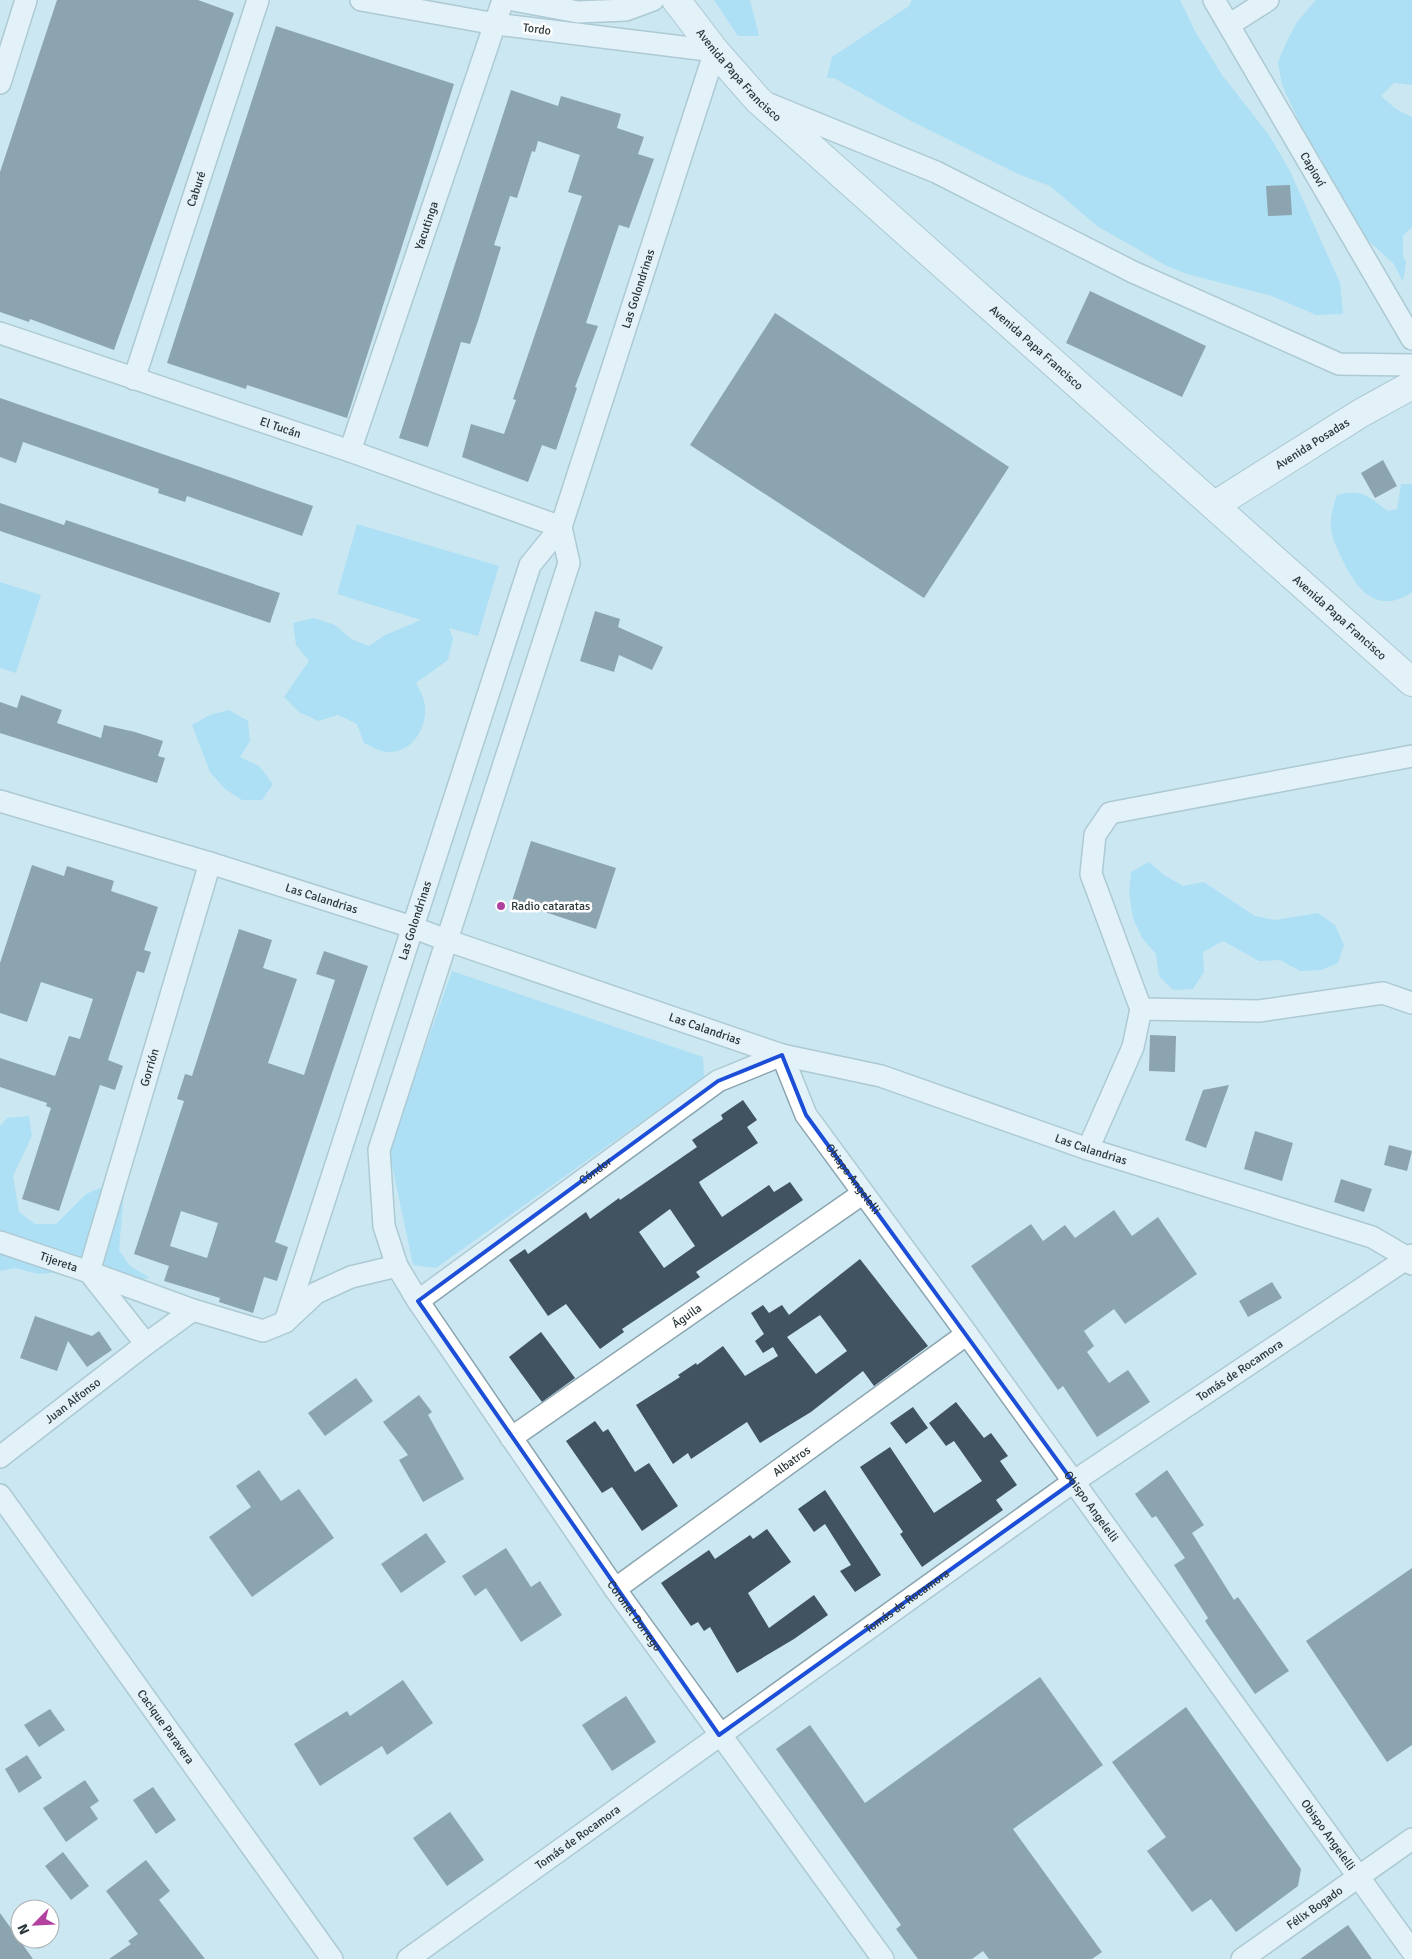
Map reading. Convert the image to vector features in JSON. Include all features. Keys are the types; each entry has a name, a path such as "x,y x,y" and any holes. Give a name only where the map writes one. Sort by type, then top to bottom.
{"main road":[{"name":"Avenida Papa Francisco","path":"676,0 715,51 758,100 1412,682"},
{"name":"Avenida Posadas","path":"1215,505 1361,413 1412,385"}],"street":[{"path":"0,83 26,0"},
{"name":"Caburé","path":"134,379 258,0"},
{"name":"Tordo","path":"361,0 496,24 715,51"},
{"name":"Yacutinga","path":"350,451 503,0"},
{"name":"Tordo","path":"513,0 578,12 626,10 653,0"},
{"name":"Capioví","path":"1214,0 1412,339"},
{"path":"1229,25 1268,0"},
{"name":"Las Golondrinas","path":"284,1322 530,565 561,527 715,51"},
{"path":"758,100 936,172 1132,272 1339,364 1412,365"},
{"name":"El Tucán","path":"0,334 350,451 561,527"},
{"path":"89,1272 193,1310 263,1331 284,1322 316,1293 351,1277 397,1266 384,1226 379,1150 569,563 561,527"},
{"path":"1088,1149 1134,1047 1141,1009 1091,874 1095,835 1110,813 1412,756"},
{"name":"Las Calandrias","path":"0,801 210,863 412,926 446,940 782,1055 881,1076 1088,1149 1372,1237 1411,1259"},
{"name":"Gorrión","path":"89,1272 210,863"},
{"path":"1141,1009 1260,1011 1323,1000 1383,993 1412,1003"},
{"name":"Obispo Angelelli","path":"782,1055 806,1115 862,1194 967,1334 1412,1951"},
{"name":"Cóndor","path":"418,1301 718,1081 782,1055"},
{"name":"Águila","path":"510,1438 862,1194"},
{"name":"Tijereta","path":"0,1242 89,1272 146,1344"},
{"name":"Tomás de Rocamora","path":"408,1959 1073,1482 1411,1259"},
{"name":"Coronel Dorrego","path":"397,1266 418,1301 510,1438 615,1589 883,1959"},
{"name":"Juan Alfonso","path":"0,1457 193,1310"},
{"name":"Albatros","path":"615,1589 967,1334"},
{"name":"Cacique Paravera","path":"0,1495 332,1959"},
{"name":"Félix Bogado","path":"1242,1959 1412,1839"}],"highlighted area":[{"path":"782,1055 806,1115 1073,1482 719,1735 418,1301 718,1081"}],"shaded area":[{"path":"714,0 750,0 759,36 738,36"},
{"path":"912,0 1180,0 1195,31 1222,75 1269,135 1290,171 1340,283 1343,314 1316,315 1272,296 1187,274 1167,266 1097,226 1050,186 1018,174 909,120 834,78 827,78 832,57 909,6"},
{"path":"1316,0 1412,0 1412,85 1394,83 1381,96 1396,109 1412,117 1412,227 1403,236 1403,256 1406,262 1403,282 1394,264 1362,235 1349,219 1322,160 1309,143 1282,85 1278,62 1297,22"},
{"path":"1401,484 1412,484 1412,592 1400,599 1379,600 1361,589 1348,570 1333,537 1331,529 1332,512 1337,495 1346,493 1364,495 1388,511 1397,509"},
{"path":"357,524 499,566 478,636 449,628 453,639 448,660 416,683 422,694 425,711 421,730 410,745 402,750 392,752 380,750 364,743 357,724 338,715 318,721 299,712 284,697 309,661 296,645 293,623 314,618 335,625 351,639 369,646 385,635 421,620 337,594"},
{"path":"0,582 41,595 16,673 0,668"},
{"path":"229,710 248,721 250,741 240,757 259,766 273,784 262,800 242,800 225,789 210,772 192,725 210,715"},
{"path":"1149,862 1164,875 1183,886 1204,882 1255,916 1275,920 1318,913 1335,925 1344,945 1338,963 1321,970 1300,971 1280,960 1259,961 1223,941 1203,952 1204,972 1193,989 1173,990 1159,976 1156,954 1142,938 1133,918 1129,893 1131,872"},
{"path":"452,971 703,1057 704,1077 436,1268 413,1265 389,1151"},
{"path":"29,1116 32,1136 13,1176 19,1212 35,1224 56,1224 86,1194 105,1186 124,1192 119,1250 130,1266 150,1278 134,1280 79,1278 59,1272 38,1274 15,1268 0,1271 0,1126 7,1118"}],"building":[{"path":"57,0 198,0 234,13 114,350 30,319 29,322 0,312 0,172"},
{"path":"276,26 454,84 347,418 247,385 246,389 167,363"},
{"path":"511,90 558,106 561,96 621,114 617,128 644,137 638,154 654,159 629,228 619,225 586,323 598,326 575,387 577,388 556,450 542,445 528,482 462,457 471,424 504,434 516,400 513,399 582,196 568,192 580,155 538,141 535,152 532,151 517,198 510,196 494,245 501,247 478,321 470,344 461,342 428,447 399,438"},
{"path":"1290,185 1292,215 1268,216 1266,186"},
{"path":"1090,291 1206,346 1182,397 1066,343"},
{"path":"775,313 1009,467 924,598 690,445"},
{"path":"0,398 313,506 302,536 187,496 185,502 158,493 159,489 23,442 16,463 0,457"},
{"path":"1383,460 1397,486 1375,498 1361,473"},
{"path":"0,503 64,525 66,520 280,593 270,623 0,531"},
{"path":"595,611 620,619 618,627 663,647 652,670 619,655 614,672 580,661"},
{"path":"21,695 62,710 57,723 101,738 104,725 163,741 158,756 165,758 157,783 0,733 0,702 17,708"},
{"path":"531,841 616,868 596,929 512,901"},
{"path":"32,865 64,876 67,866 114,881 111,891 158,907 144,950 151,952 144,973 137,971 108,1060 123,1066 115,1090 100,1085 59,1211 22,1199 51,1108 46,1106 47,1103 0,1087 0,1058 55,1076 69,1036 80,1039 93,999 41,982 27,1022 0,1013 0,963"},
{"path":"239,929 272,940 263,968 297,979 268,1063 304,1075 335,980 316,974 324,951 368,966 275,1242 288,1247 277,1281 264,1277 253,1313 219,1302 220,1298 164,1281 169,1266 134,1254 184,1101 177,1099 185,1074 192,1076","holes":["181,1211 218,1223 207,1258 170,1246"]},
{"path":"1150,1035 1176,1036 1175,1072 1149,1071"},
{"path":"1229,1085 1206,1148 1185,1140 1203,1090"},
{"path":"743,1100 757,1120 747,1127 758,1143 699,1182 722,1217 769,1185 774,1192 790,1182 803,1200 696,1272 700,1277 622,1329 624,1332 600,1349 566,1304 548,1316 509,1260 525,1249 528,1254 586,1212 590,1219 619,1198 620,1200 697,1147 692,1140 723,1119 721,1115","holes":["670,1209 695,1246 664,1268 639,1232"]},
{"path":"1255,1131 1293,1143 1282,1181 1244,1169"},
{"path":"1389,1145 1412,1151 1407,1171 1384,1165"},
{"path":"1341,1179 1372,1189 1364,1212 1334,1202"},
{"path":"1114,1210 1132,1236 1158,1217 1197,1274 1125,1324 1114,1309 1084,1331 1094,1346 1087,1352 1109,1383 1128,1370 1150,1402 1097,1437 1063,1386 1058,1390 971,1266 1031,1224 1043,1241 1065,1225 1075,1238"},
{"path":"860,1259 928,1346 874,1386 863,1371 811,1412 760,1443 747,1422 691,1459 688,1453 673,1464 636,1405 680,1377 678,1375 696,1363 697,1365 723,1346 745,1376 778,1356 773,1347 763,1353 755,1341 764,1334 751,1313 763,1305 769,1313 782,1305 789,1315","holes":["820,1315 847,1351 816,1374 787,1337"]},
{"path":"1272,1282 1282,1298 1248,1317 1239,1301"},
{"path":"35,1316 92,1336 99,1331 112,1350 87,1367 68,1341 57,1371 20,1358"},
{"path":"541,1332 575,1378 542,1402 509,1357"},
{"path":"356,1378 373,1401 325,1436 308,1413"},
{"path":"419,1395 432,1412 428,1415 464,1479 423,1502 399,1460 408,1455 383,1422"},
{"path":"956,1402 984,1438 991,1433 1008,1456 1000,1461 1017,1485 996,1500 1003,1510 922,1567 900,1534 903,1532 860,1467 890,1447 934,1513 982,1481 954,1441 946,1446 929,1423"},
{"path":"913,1407 928,1428 906,1444 890,1423"},
{"path":"595,1421 603,1432 608,1429 635,1472 649,1463 678,1506 642,1531 612,1487 602,1493 566,1441"},
{"path":"259,1470 281,1501 299,1489 334,1538 252,1597 209,1537 251,1507 236,1486"},
{"path":"1167,1470 1204,1525 1192,1533 1234,1600 1238,1597 1289,1671 1255,1694 1205,1621 1208,1618 1174,1565 1185,1558 1156,1516 1152,1518 1135,1494"},
{"path":"825,1490 881,1575 855,1592 840,1571 851,1565 825,1524 814,1532 798,1509"},
{"path":"767,1529 791,1562 748,1593 769,1628 814,1595 828,1615 794,1639 737,1673 710,1627 704,1631 698,1622 691,1626 661,1583 709,1550 715,1559 750,1535 753,1539"},
{"path":"426,1533 446,1562 401,1593 381,1564"},
{"path":"506,1548 531,1587 540,1581 562,1615 521,1642 486,1588 475,1596 462,1576"},
{"path":"1412,1568 1412,1745 1387,1762 1306,1641"},
{"path":"1040,1677 1103,1765 1013,1829 1102,1952 1092,1959 989,1959 983,1951 972,1959 918,1959 896,1929 901,1925 776,1749 810,1725 865,1803"},
{"path":"403,1680 433,1723 387,1755 382,1746 320,1786 294,1744 347,1711 350,1716"},
{"path":"626,1696 656,1742 612,1771 582,1725"},
{"path":"1186,1707 1301,1869 1298,1886 1236,1932 1211,1899 1192,1912 1147,1851 1166,1837 1112,1762"},
{"path":"50,1709 65,1730 39,1747 24,1725"},
{"path":"27,1755 42,1778 19,1793 5,1769"},
{"path":"85,1780 99,1801 90,1807 98,1819 66,1842 43,1808"},
{"path":"153,1787 176,1820 156,1834 133,1800"},
{"path":"450,1812 484,1860 447,1886 413,1838"},
{"path":"63,1852 89,1886 71,1900 45,1866"},
{"path":"146,1860 170,1891 159,1900 205,1959 109,1959 131,1944 128,1941 138,1934 106,1891"},
{"path":"0,1913 10,1927 10,1949 26,1949 33,1959 0,1959"},
{"path":"1348,1925 1372,1959 1300,1959"}],"place":[{"name":"Radio cataratas","path":"501,906"}]}
